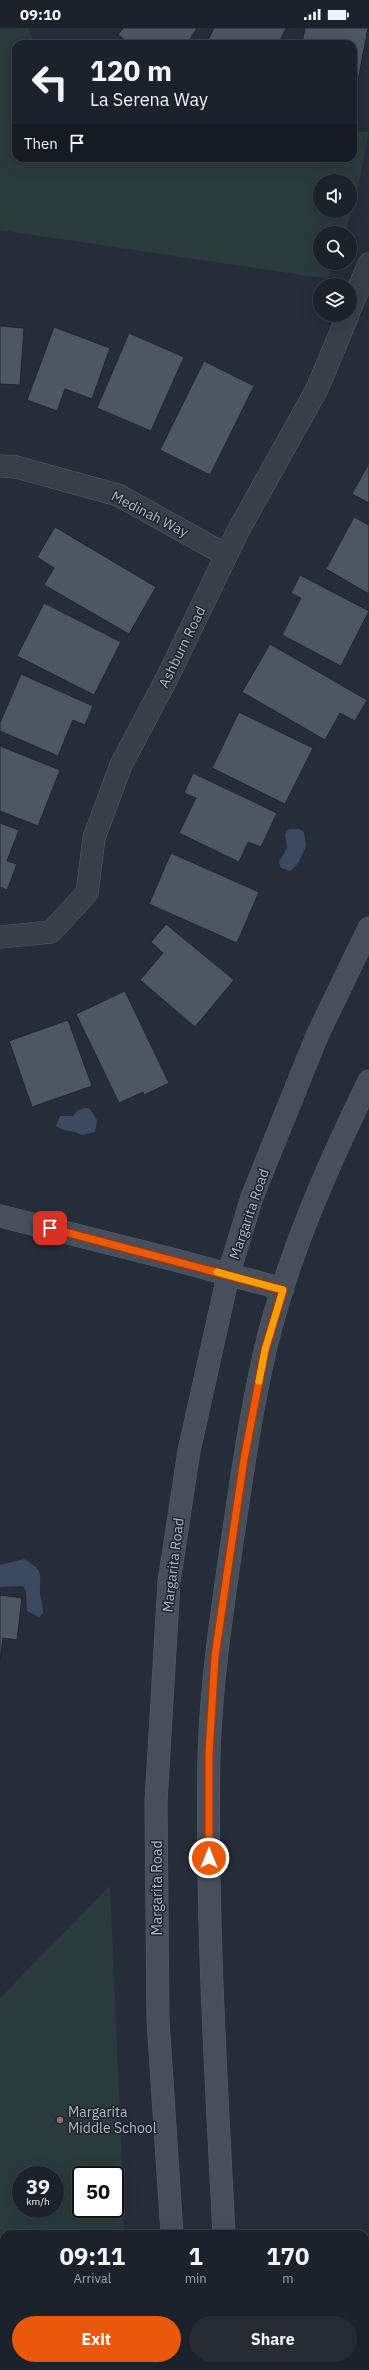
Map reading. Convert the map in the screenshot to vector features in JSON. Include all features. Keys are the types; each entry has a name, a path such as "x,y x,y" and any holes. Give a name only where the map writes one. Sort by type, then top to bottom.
{"main road":[{"name":"Margarita Road","path":"172,2230 158,2020 156,1802 169,1582 189,1451 228,1276 252,1197 308,1058 369,928"},
{"path":"224,2230 209,1889 209,1753 215,1656 244,1459 265,1350 306,1222 346,1128 369,1081"},
{"path":"0,1216 179,1261 228,1276 283,1290"}],"street":[{"path":"357,292 369,264"},
{"name":"Ashburn Road","path":"0,936 51,932 87,893 94,838 121,765 167,678 226,555 317,389 345,322"},
{"name":"Medinah Way","path":"0,466 16,467 118,495 226,555"}],"shaded area":[{"path":"0,28 28,28 32,40 12,40 12,162 357,162 357,131 369,132 357,191 357,174 313,174 313,218 350,218 347,226 313,226 313,270 332,270 329,278 322,278 0,230"},
{"name":"Margarita Middle School","path":"110,1886 122,2166 72,2166 72,2218 124,2218 124,2211 125,2230 0,2230 0,1998"}],"water":[{"path":"289,829 299,829 304,832 306,846 298,863 290,871 281,868 279,862 287,848 285,834"},
{"path":"85,1108 90,1109 97,1120 95,1132 82,1135 56,1126 60,1116 73,1116 78,1110"},
{"path":"24,1559 36,1567 40,1574 40,1594 43,1613 39,1617 27,1611 26,1591 23,1586 0,1587 0,1565"}],"building":[{"path":"123,28 197,28 190,40 125,40 118,35"},
{"path":"214,28 286,28 280,40 208,40"},
{"path":"305,28 368,28 357,86 357,40 303,40"},
{"path":"0,326 24,328 20,385 0,384"},
{"path":"54,327 110,348 92,399 65,389 57,411 27,400"},
{"path":"129,333 184,357 151,431 97,408"},
{"path":"204,361 254,386 210,475 160,450"},
{"path":"369,463 369,503 352,494"},
{"path":"354,517 369,525 369,594 326,569"},
{"path":"55,527 156,587 129,634 44,585 54,568 37,557"},
{"path":"300,575 369,611 341,666 282,635 301,598 291,593"},
{"path":"44,603 121,642 94,695 17,656"},
{"path":"270,644 367,700 355,721 340,713 325,740 242,692"},
{"path":"21,674 93,706 85,725 73,720 58,756 0,731 0,723"},
{"path":"239,712 313,748 285,804 212,768"},
{"path":"0,746 60,770 38,826 0,811"},
{"path":"193,773 277,813 261,847 248,842 239,862 179,833 196,798 184,793"},
{"path":"0,823 19,830 7,861 17,864 7,890 0,887"},
{"path":"171,853 259,892 237,943 149,904"},
{"path":"166,924 234,980 195,1027 140,980 163,953 151,942"},
{"path":"125,991 169,1083 144,1095 143,1092 119,1103 76,1014"},
{"path":"68,1020 92,1086 32,1107 9,1041"},
{"path":"0,1595 22,1598 17,1640 3,1638 0,1660"}],"slow traffic":[{"path":"217,1272 283,1290 265,1350 259,1381"}],"place":[{"name":"Margarita Middle School","path":"60,2120"}],"route":[{"path":"50,1228 179,1261 228,1276 283,1290 265,1350 244,1459 215,1656 209,1753 209,1858"}]}
